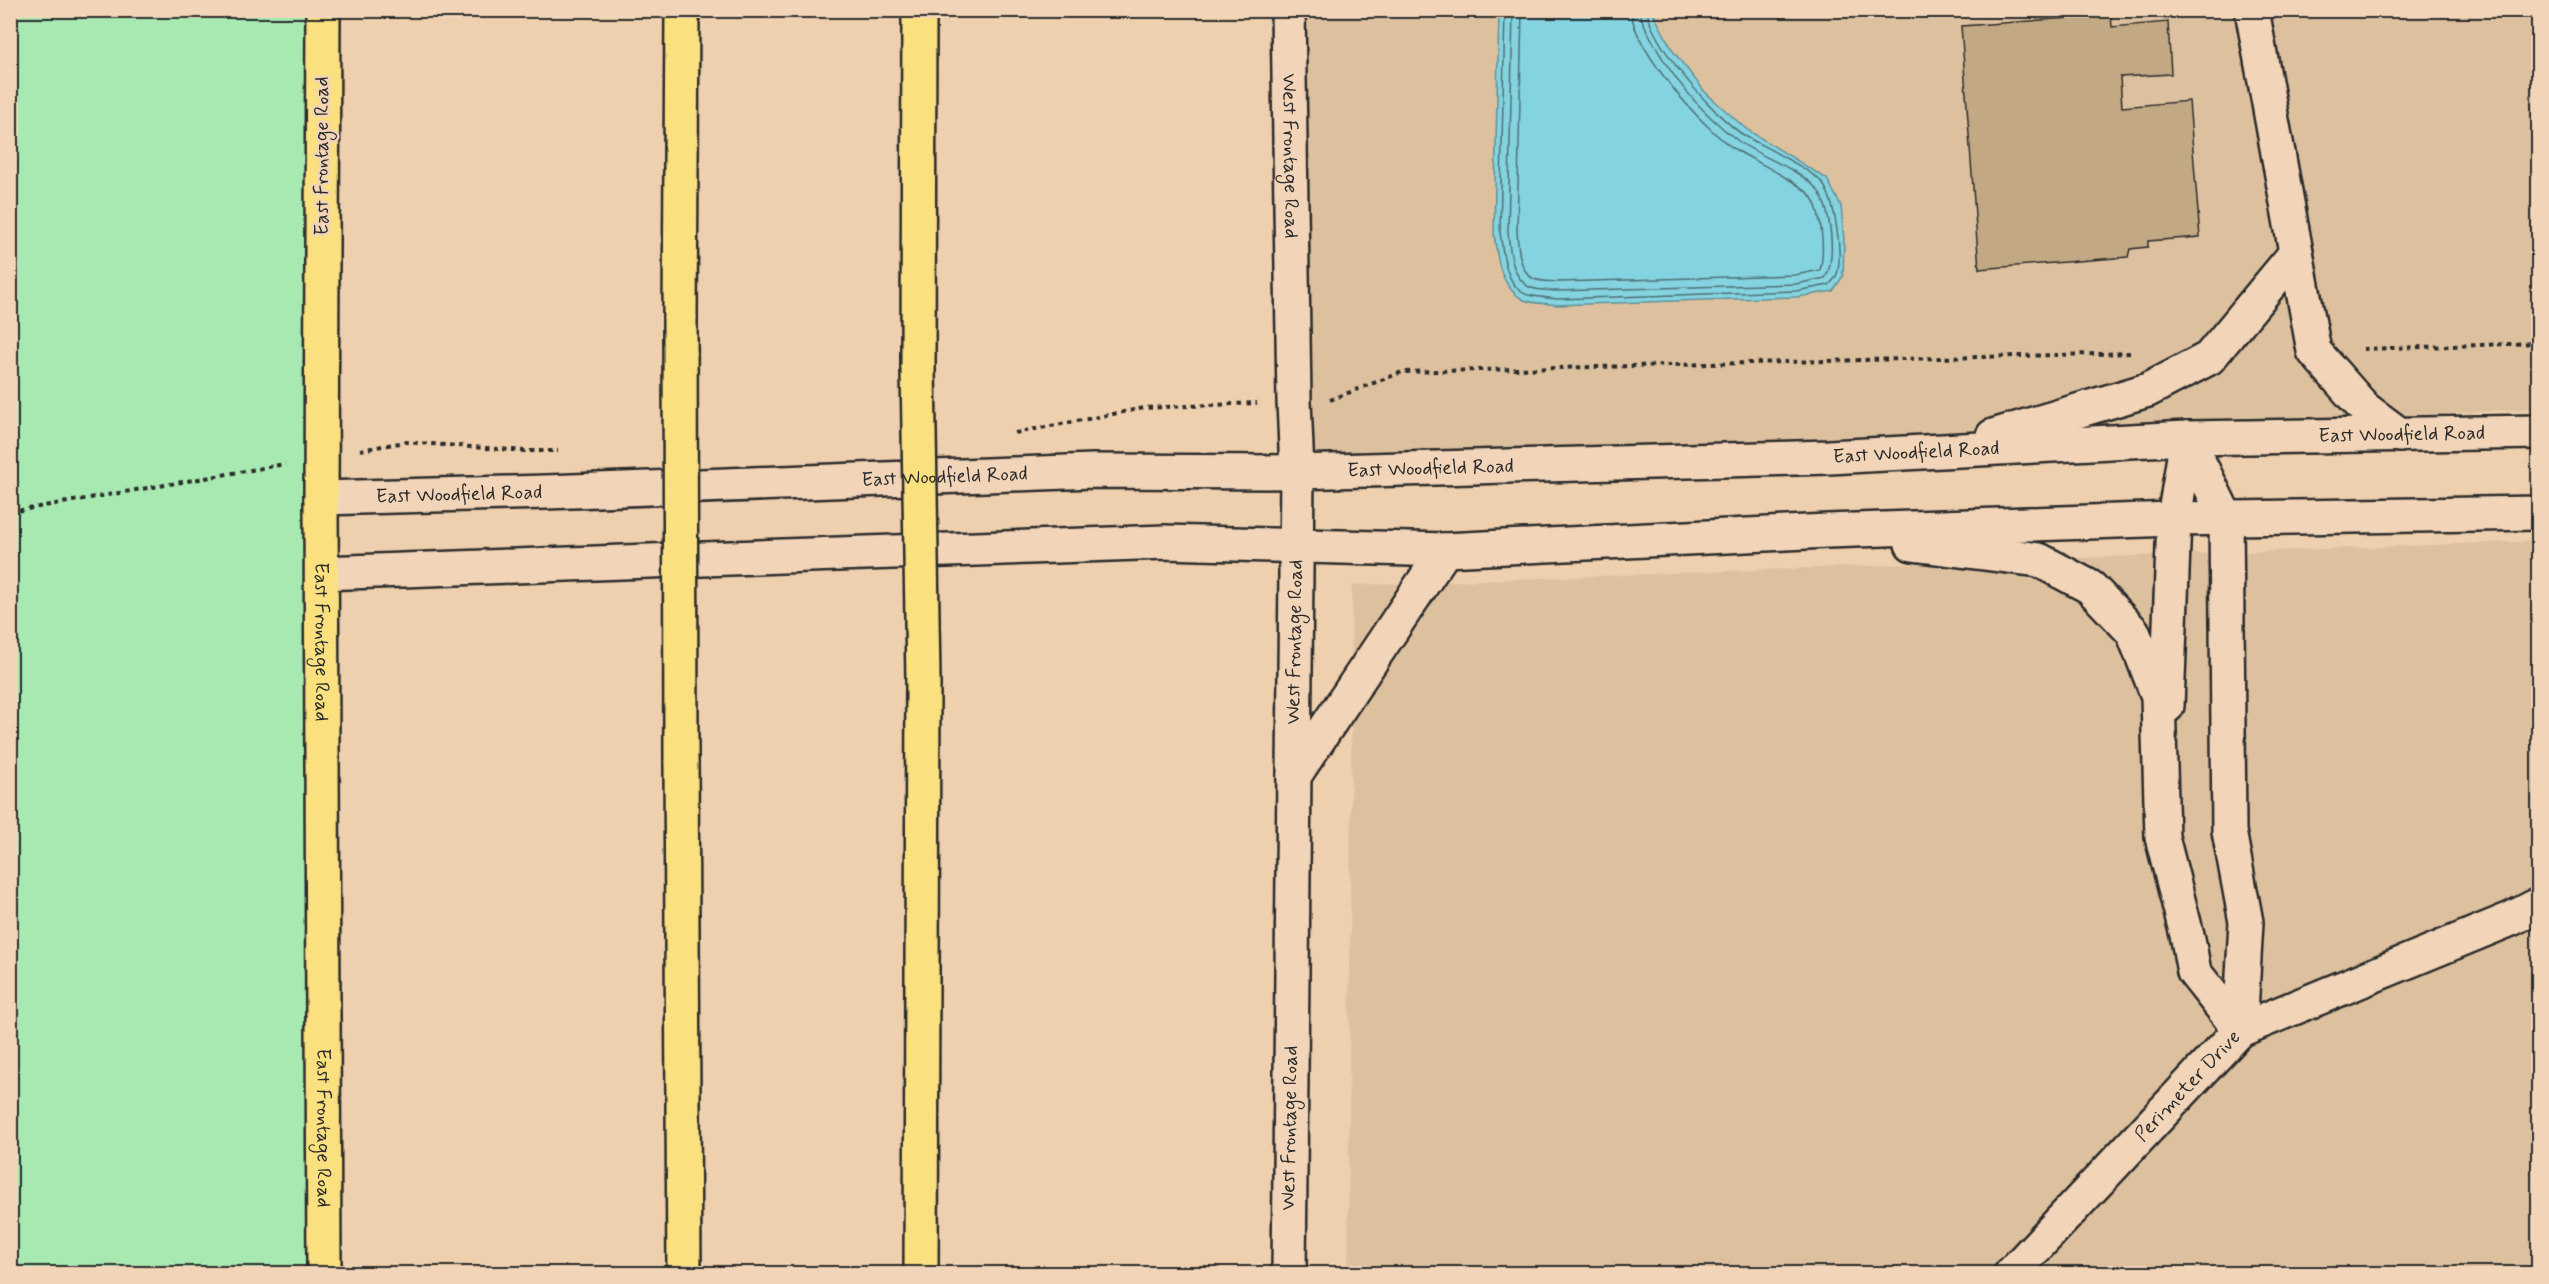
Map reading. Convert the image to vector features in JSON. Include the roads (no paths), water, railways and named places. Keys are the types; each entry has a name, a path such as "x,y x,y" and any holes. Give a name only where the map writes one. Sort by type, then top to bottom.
{"main road":[{"name":"East Frontage Road","path":"322,10 324,1274"},
{"path":"682,10 680,319 684,1274"},
{"path":"919,10 918,368 923,680 921,1274"}],"street":[{"name":"West Frontage Road","path":"1288,10 1293,389 1297,472 1289,1274"},
{"path":"2252,10 2314,351 2365,409 2400,435"},
{"path":"1933,452 2148,390 2209,358 2296,253"},
{"name":"East Woodfield Road","path":"321,498 546,492 1093,471 1297,472 1933,452 2187,438 2538,432"},
{"path":"2187,438 2226,518 2229,831 2246,922 2240,1030"},
{"path":"2162,837 2174,519 2187,438"},
{"path":"322,573 1165,542 1445,550 1827,531 2174,519 2538,513"},
{"path":"1827,531 2039,560 2090,587 2133,632 2158,696 2162,837 2194,972 2240,1030"},
{"path":"1294,776 1445,550"},
{"name":"Perimeter Drive","path":"2011,1274 2240,1030 2511,919 2538,904"}],"water":[{"path":"1499,11 1652,11 1673,51 1705,92 1746,129 1827,179 1841,206 1844,240 1843,276 1833,291 1797,297 1556,305 1527,301 1516,294 1504,279 1496,251 1494,233"}]}
